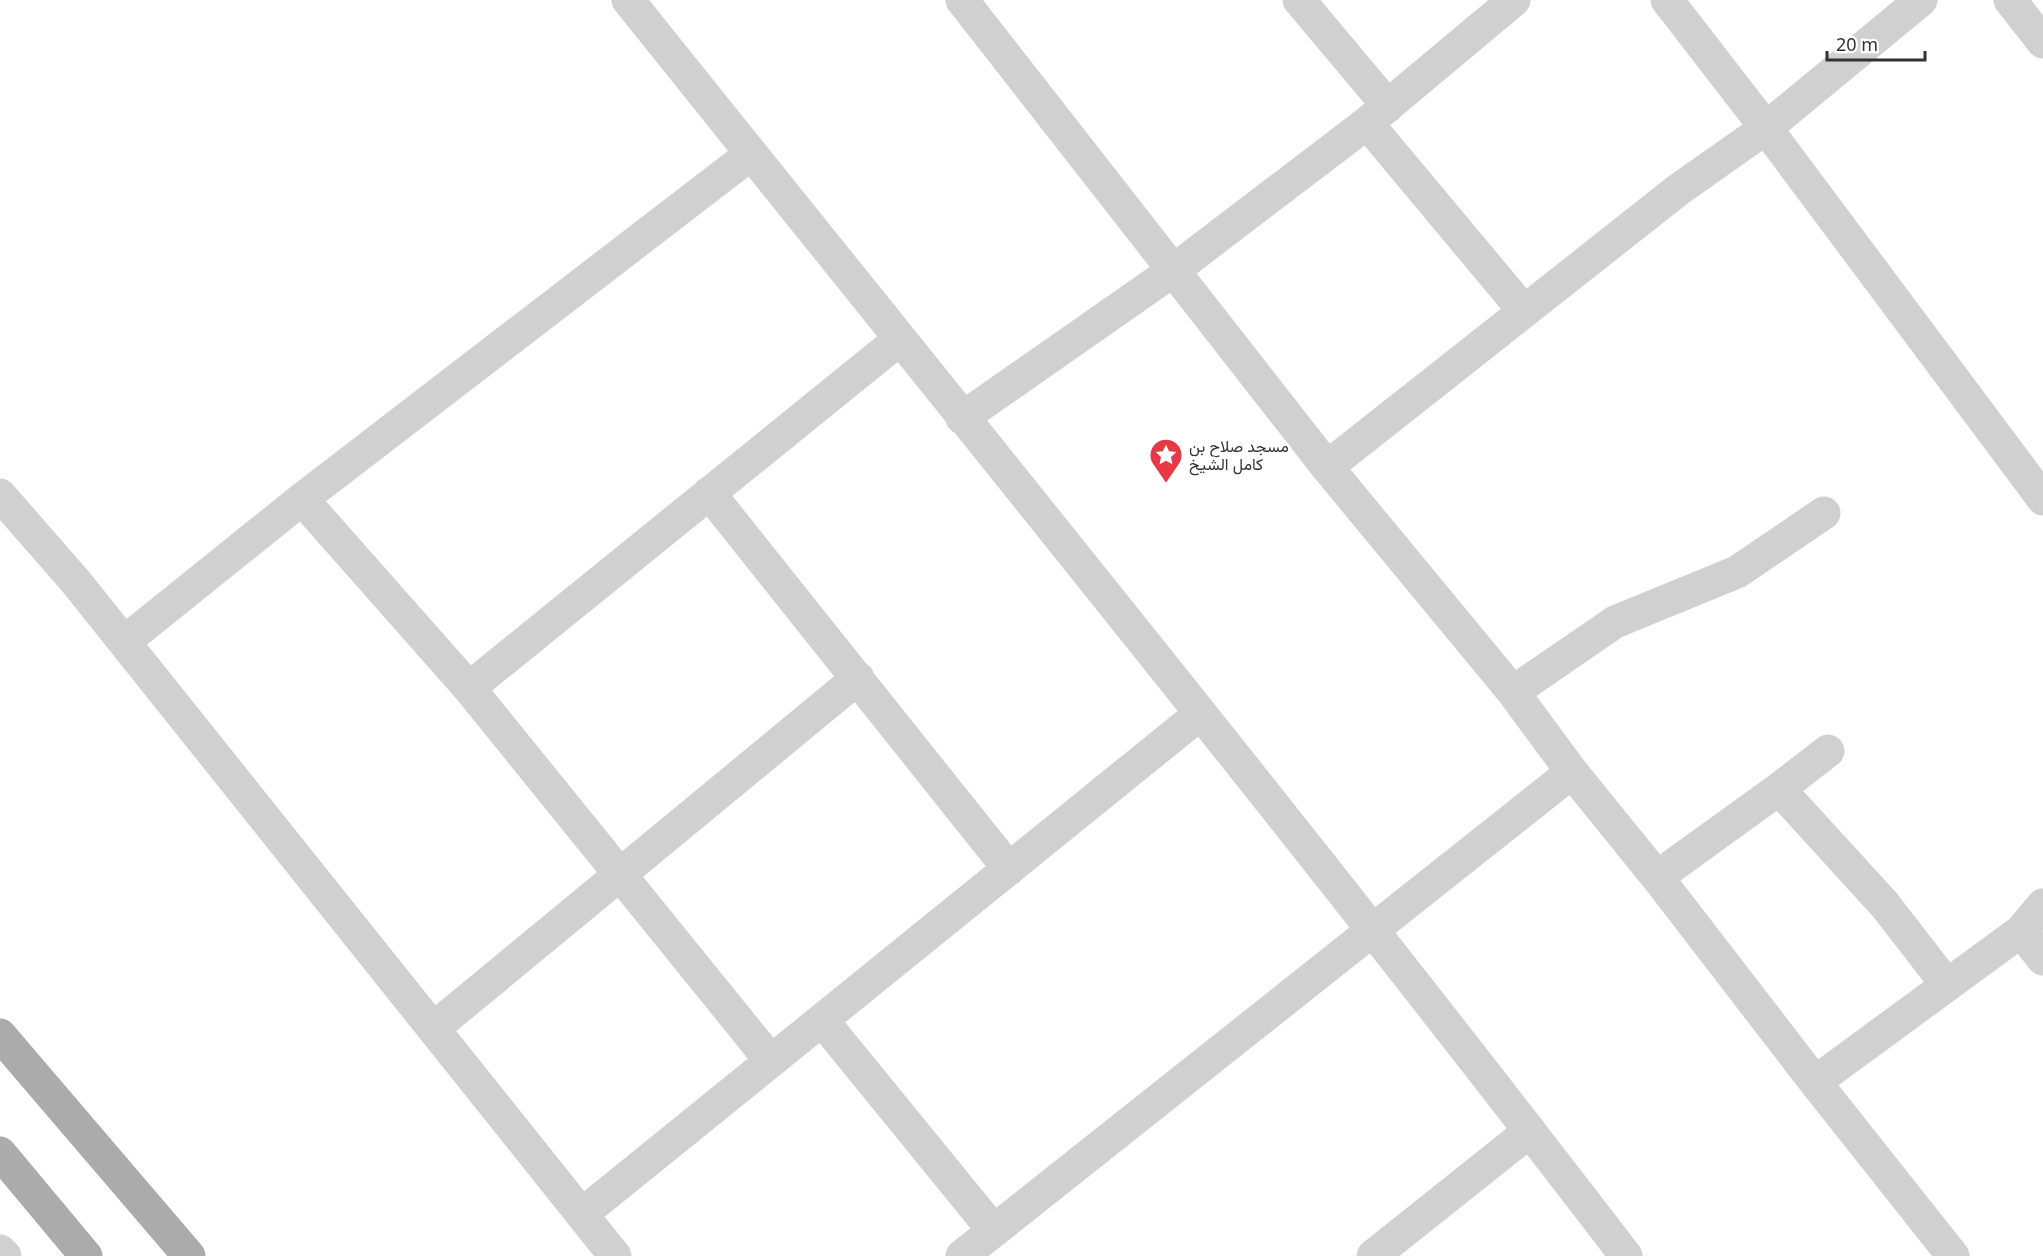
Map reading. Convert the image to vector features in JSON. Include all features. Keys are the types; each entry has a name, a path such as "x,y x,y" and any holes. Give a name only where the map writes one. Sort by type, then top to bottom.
{"main road":[{"path":"0,1035 189,1256"},
{"path":"0,1153 86,1256"}],"street":[{"path":"628,0 1200,714 1626,1256"},
{"path":"962,0 1327,467 1513,692 1572,772 1657,877 1953,1256"},
{"path":"1299,0 1377,115 1524,311"},
{"path":"962,418 1174,270 1377,115 1514,0"},
{"path":"1667,0 1766,128 2043,499"},
{"path":"1327,467 1678,190 1766,128 1921,0"},
{"path":"2010,0 2043,42"},
{"path":"124,642 302,499 751,153"},
{"path":"469,688 900,339"},
{"path":"709,493 1009,869"},
{"path":"0,495 76,582 615,1256"},
{"path":"302,499 469,688 771,1061"},
{"path":"1513,692 1615,622 1737,572 1824,513"},
{"path":"434,1028 858,678"},
{"path":"582,1214 1200,714"},
{"path":"1657,877 1828,751"},
{"path":"962,1256 1572,772"},
{"path":"1779,789 1885,906 1947,985"},
{"path":"1815,1082 2020,931 2043,905"},
{"path":"2020,931 2043,959"},
{"path":"822,1020 994,1231"},
{"path":"1373,1256 1530,1131"},
{"path":"0,1251 5,1256"}],"place":[{"name":"مسجد صلاح بن كامل الشيخ","path":"1166,484"}]}
